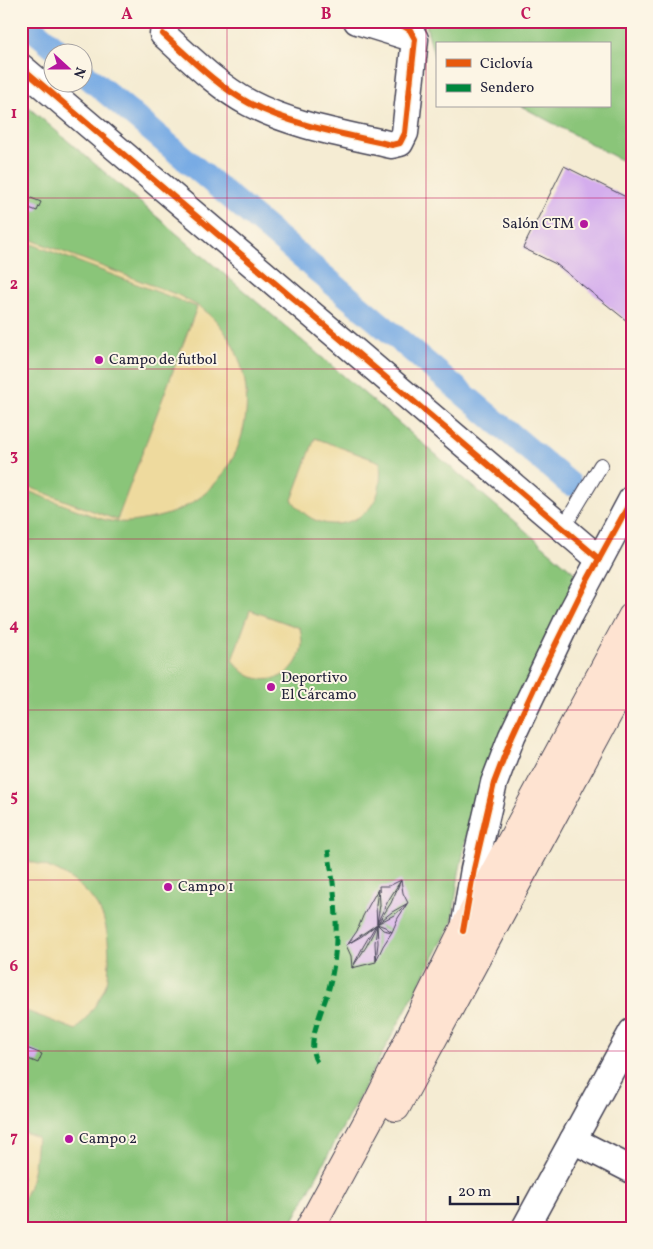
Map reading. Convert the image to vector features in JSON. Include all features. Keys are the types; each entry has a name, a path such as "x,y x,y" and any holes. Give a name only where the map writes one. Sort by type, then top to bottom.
{"main road":[{"path":"310,1228 374,1110 463,931 632,617"},
{"path":"331,1228 632,669"}],"street":[{"path":"358,21 415,39"},
{"path":"162,34 224,87 249,103 310,126 392,145 400,143 405,133 415,39 410,30 395,21"},
{"path":"21,67 599,559"},
{"path":"463,931 476,860 494,783 512,736 599,559 632,499"},
{"path":"525,1228 632,1032"},
{"path":"573,1140 632,1170"}],"lane":[{"path":"563,528 601,465"}],"green space":[{"path":"425,21 632,21 632,166 525,108 610,108 610,42 436,42 435,60"},
{"name":"Deportivo El Cárcamo","path":"21,101 576,574 576,578 486,773 469,826 459,873 452,923 289,1228 21,1228"}],"sand":[{"path":"21,236 178,295 210,314 236,351 245,382 246,413 240,442 226,470 206,492 180,509 148,519 125,522 113,521 92,516 21,488 21,484 117,520 197,307 21,240"},
{"path":"315,438 380,462 380,482 375,500 364,513 349,522 332,524 315,520 308,516 292,500"},
{"path":"250,610 300,628 302,644 297,660 293,667 281,676 273,679 252,677 232,660"},
{"path":"21,861 46,866 70,878 89,895 103,917 108,946 108,980 98,1002 76,1030 21,1009"},
{"path":"21,1131 37,1137 31,1179 21,1202"}],"building":[{"name":"Salón CTM","path":"564,166 632,200 632,325 556,264 523,248"},
{"path":"21,194 41,202 37,211 21,205"},
{"path":"401,880 403,893 408,903 378,923 391,903"},
{"path":"401,880 377,923 380,905 379,886 389,886"},
{"path":"378,889 376,905 377,924 348,944 357,931"},
{"path":"407,904 392,932 377,924 394,915"},
{"path":"377,924 383,930 392,932 376,961 378,943"},
{"path":"376,925 352,968 351,956 346,945"},
{"path":"377,925 375,943 376,962 352,968 366,947"},
{"path":"24,1047 42,1054 38,1063 21,1056"}],"waterway":[{"path":"23,21 48,42"},
{"path":"92,80 570,484"}],"marked path":[{"path":"317,1062 313,1046 314,1036 333,971 336,937 335,902 328,850"}],"cycle path":[{"path":"163,34 215,80 249,103 283,118 337,133 392,145 400,143 405,133 415,39 410,30 395,21"},
{"path":"21,67 599,559"},
{"path":"463,931 474,869 494,783 512,736 588,579 632,499"}],"place":[{"name":"Salón CTM","path":"584,224"},
{"name":"Campo de futbol","path":"99,360"},
{"name":"Deportivo El Cárcamo","path":"271,687"},
{"name":"Campo 1","path":"168,887"},
{"name":"Campo 2","path":"69,1139"}]}
